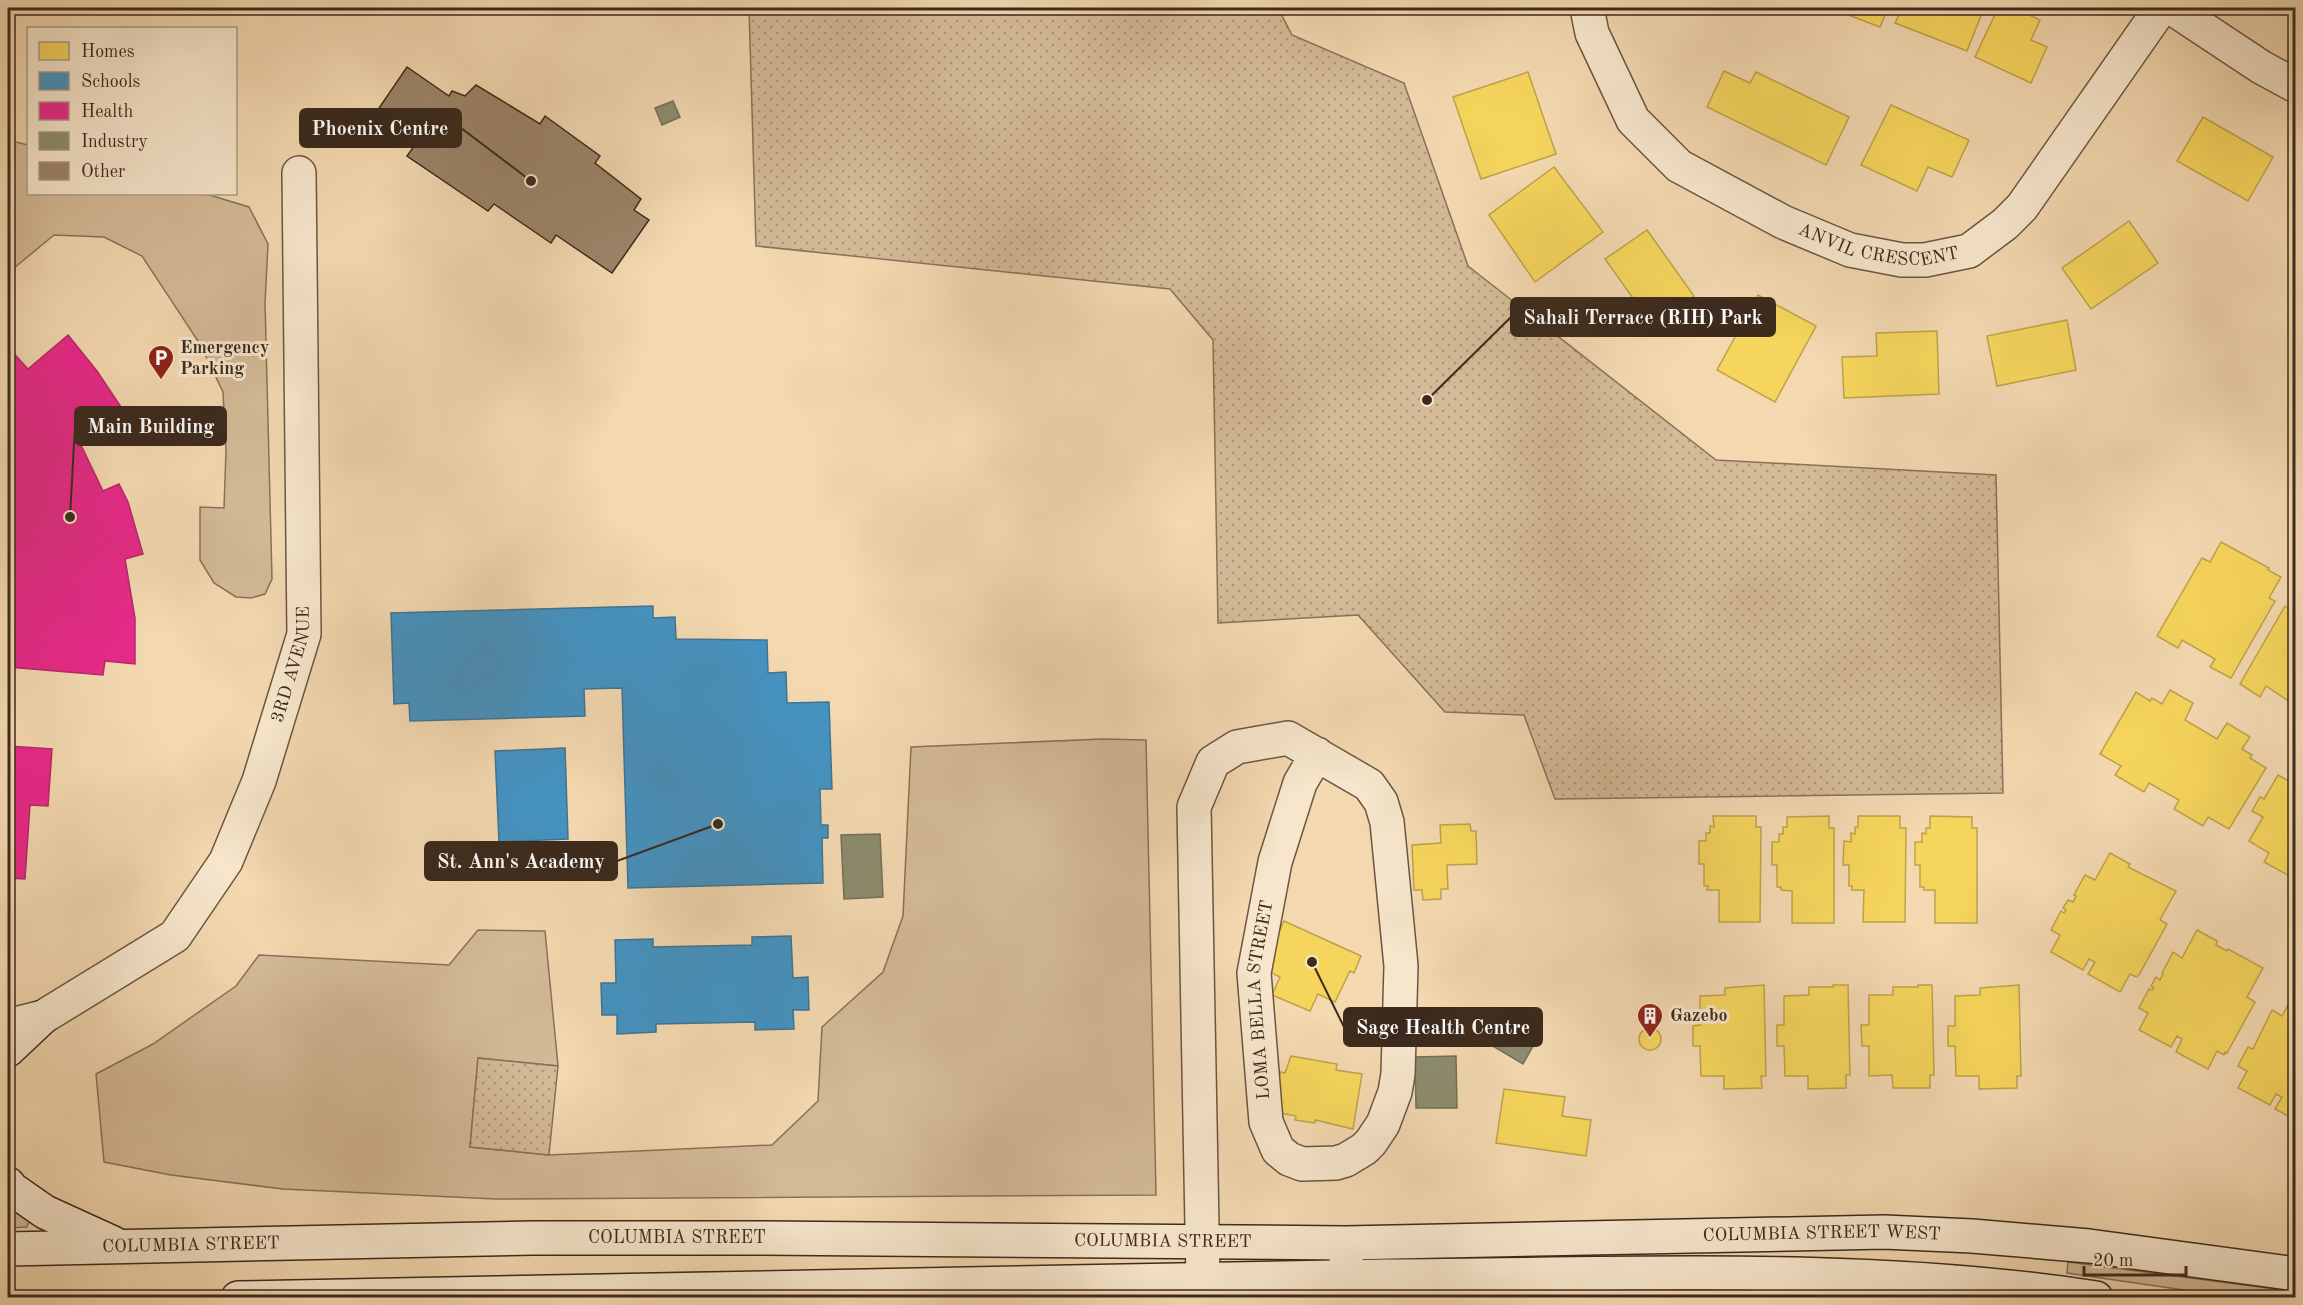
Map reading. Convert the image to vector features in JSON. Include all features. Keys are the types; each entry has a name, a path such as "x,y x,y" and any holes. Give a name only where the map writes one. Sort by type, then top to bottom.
{"main road":[{"name":"ANVIL CRESCENT","path":"1587,8 1592,33 1633,120 1679,166 1775,219 1850,250 1902,260 1925,260 1969,251 2022,207 2161,8"},
{"path":"2172,8 2261,67 2295,86"},
{"name":"3RD AVENUE","path":"8,1026 43,1017 175,936 226,861 259,781 304,634 299,173"},
{"name":"LOMA BELLA STREET","path":"1203,1279 1194,807 1213,762 1237,747 1288,738 1317,754 1369,785 1381,802 1387,822 1401,966 1398,1074 1395,1092 1383,1124 1371,1142 1355,1155 1336,1163 1316,1165 1298,1163 1285,1156 1276,1146 1266,1122 1254,973 1275,862 1300,783 1317,754"},
{"path":"8,1050 43,1017"},
{"path":"8,1184 45,1212 120,1246"},
{"name":"COLUMBIA STREET WEST","path":"1346,1243 1884,1232 1972,1236 2090,1246 2295,1274"},
{"name":"COLUMBIA STREET","path":"8,1249 532,1238 1346,1243"},
{"path":"1346,1243 1346,1287"},
{"name":"COLUMBIA STREET WEST","path":"1346,1287 1760,1273 1969,1281 2096,1298"},
{"name":"COLUMBIA STREET","path":"238,1298 535,1294 1203,1279 1346,1287"}],"shaded area":[{"path":"749,8 1278,8 1292,35 1404,83 1468,266 1716,460 1996,475 2003,793 1555,799 1524,715 1445,712 1358,615 1218,623 1213,340 1170,289 756,246"},
{"path":"8,140 27,145 27,195 209,195 249,207 268,244 265,303 272,579 265,594 251,598 236,597 214,583 200,560 200,507 224,508 226,451 223,392 200,344 142,256 104,237 54,235 8,273"},
{"path":"1103,739 1146,740 1156,1195 496,1199 283,1189 171,1175 104,1162 96,1074 153,1044 236,986 259,955 449,965 478,930 545,931 558,1066 478,1058 470,1147 549,1155 772,1145 818,1101 822,1027 883,972 903,916 911,747"},
{"path":"478,1058 558,1066 549,1155 470,1147"},
{"path":"8,1204 30,1218 27,1227 8,1228"},
{"path":"2068,1262 2290,1291 2295,1292 2295,1297 2232,1297 2067,1273"}],"building: Homes":[{"path":"1659,8 1723,8 1723,13 1659,13"},
{"path":"1830,8 1888,8 1880,27"},
{"path":"1902,8 1984,8 1967,51 1895,23"},
{"path":"1998,8 2014,8 2040,20 2031,40 2047,47 2031,83 1975,57"},
{"path":"1724,71 1750,83 1756,72 1849,117 1826,165 1707,107"},
{"path":"1528,72 1556,154 1481,179 1453,97"},
{"path":"1891,105 1969,140 1952,177 1928,167 1917,191 1861,165"},
{"path":"2203,117 2273,157 2248,201 2177,161"},
{"path":"1554,167 1603,232 1535,282 1489,215"},
{"path":"2129,221 2158,263 2091,309 2062,268"},
{"path":"1647,230 1694,296 1652,325 1605,259"},
{"path":"1758,295 1816,326 1775,402 1717,370"},
{"path":"2067,320 2076,370 1997,386 1987,336"},
{"path":"1937,331 1939,394 1844,398 1842,357 1877,356 1876,333"},
{"path":"2221,542 2281,577 2269,598 2275,601 2231,678 2210,667 2215,659 2182,640 2178,648 2157,636 2202,558 2210,562"},
{"path":"2296,605 2296,706 2266,686 2260,697 2240,684 2285,606 2292,611"},
{"path":"2170,690 2193,703 2185,720 2217,739 2227,723 2250,737 2242,749 2252,755 2250,758 2266,768 2229,829 2208,817 2203,826 2174,809 2179,800 2149,783 2144,792 2115,775 2121,766 2100,754 2136,692 2150,701 2152,698 2162,704"},
{"path":"2278,775 2296,785 2296,874 2293,878 2264,862 2269,853 2249,841 2263,817 2252,811 2260,797 2264,799"},
{"path":"1713,816 1756,816 1756,827 1761,827 1760,922 1719,922 1719,890 1707,890 1708,886 1704,886 1704,864 1699,864 1699,841 1706,841 1706,833 1710,833 1710,826 1714,827"},
{"path":"1829,816 1829,828 1834,828 1834,923 1792,923 1792,891 1781,890 1781,887 1777,887 1777,865 1772,865 1772,842 1779,842 1779,834 1783,834 1783,827 1787,827 1787,817"},
{"path":"1858,816 1900,816 1900,828 1906,828 1905,922 1863,922 1864,890 1852,890 1852,886 1849,886 1849,865 1843,865 1844,841 1851,842 1851,833 1855,834 1855,827 1858,827"},
{"path":"1930,816 1972,817 1972,828 1977,828 1977,923 1935,923 1935,890 1924,890 1924,887 1920,887 1920,865 1915,865 1915,842 1922,842 1922,833 1926,834 1926,828 1930,828"},
{"path":"1470,824 1471,831 1476,831 1477,864 1447,865 1448,889 1441,889 1441,899 1423,900 1422,890 1414,890 1412,845 1441,843 1440,825"},
{"path":"2110,853 2130,864 2128,867 2176,891 2160,920 2167,924 2139,975 2136,977 2130,974 2120,992 2088,974 2095,962 2089,959 2083,970 2051,952 2060,935 2051,930 2061,911 2064,913 2066,910 2063,908 2068,900 2073,902 2076,896 2074,895 2085,875 2095,880"},
{"path":"1284,921 1361,956 1354,973 1350,971 1335,1002 1318,994 1310,1011 1272,995 1280,977 1262,968"},
{"path":"2197,930 2217,941 2216,945 2263,968 2247,997 2255,1002 2227,1053 2225,1052 2224,1055 2217,1051 2208,1069 2176,1052 2182,1039 2177,1036 2171,1047 2139,1030 2148,1013 2139,1008 2149,989 2154,988 2151,986 2156,977 2160,980 2173,952 2182,958"},
{"path":"1764,985 1766,1076 1761,1076 1762,1088 1724,1089 1724,1076 1701,1076 1700,1046 1693,1046 1693,1026 1700,1025 1700,996 1725,995 1725,988"},
{"path":"1833,985 1848,985 1850,1075 1846,1075 1846,1088 1808,1089 1808,1076 1785,1076 1784,1046 1777,1046 1777,1025 1784,1025 1784,996 1809,995 1809,987 1833,987"},
{"path":"1918,985 1932,985 1934,1075 1930,1075 1930,1088 1893,1088 1892,1075 1869,1076 1869,1046 1862,1046 1861,1025 1869,1025 1869,995 1893,995 1893,987 1918,987"},
{"path":"2019,985 2021,1076 2017,1076 2017,1088 1979,1089 1979,1076 1956,1076 1955,1046 1948,1046 1948,1026 1955,1026 1955,996 1980,995 1980,988"},
{"path":"2296,990 2296,1120 2275,1109 2282,1097 2276,1094 2270,1105 2238,1088 2247,1071 2238,1066 2248,1047 2253,1049 2272,1010 2282,1016"},
{"name":"Gazebo","path":"1650,1028 1658,1031 1661,1039 1658,1047 1650,1050 1642,1047 1639,1039 1642,1031"},
{"path":"1291,1056 1337,1064 1336,1070 1362,1074 1353,1129 1315,1120 1315,1123 1295,1120 1296,1116 1274,1112 1280,1072 1285,1073"},
{"path":"1504,1089 1565,1097 1562,1116 1591,1120 1586,1156 1496,1143"}],"building: Schools":[{"path":"653,606 653,618 675,617 676,639 767,640 768,673 786,672 787,703 829,702 832,789 820,789 821,825 828,825 828,838 822,838 823,883 628,888 622,688 584,689 585,716 410,721 409,703 394,704 391,613"},
{"path":"565,748 568,839 499,842 495,751"},
{"path":"791,936 793,978 808,977 809,1010 793,1010 794,1029 755,1030 755,1022 656,1024 656,1032 617,1034 617,1015 602,1015 601,983 616,983 615,940 653,939 653,947 752,945 752,937"}],"building: Health":[{"path":"8,8 22,8 8,17"},
{"path":"68,335 97,371 127,416 80,443 103,491 119,484 128,502 143,554 125,559 135,618 135,664 105,661 103,675 8,667 8,347 28,369"},
{"path":"8,746 52,749 48,806 30,805 25,879 8,878"}],"building: Industry":[{"path":"673,101 680,117 662,125 655,108"},
{"path":"880,834 883,897 844,899 841,835"},
{"path":"1504,1023 1536,1041 1523,1064 1491,1045"},
{"path":"1456,1056 1457,1108 1416,1108 1415,1057"}],"building: Other":[{"path":"407,67 449,96 452,91 465,96 476,85 540,124 545,116 600,156 595,163 641,199 634,210 649,220 612,273 556,235 551,243 494,204 488,211 407,156 417,142 375,114"}],"place":[{"name":"Phoenix Centre","path":"531,181"},
{"name":"Emergency Parking","path":"161,381"},
{"name":"Sahali Terrace (RIH) Park","path":"1427,400"},
{"name":"Main Building","path":"70,517"},
{"name":"St. Ann's Academy","path":"718,824"},
{"name":"Sage Health Centre","path":"1312,962"},
{"name":"Gazebo","path":"1650,1039"}]}
